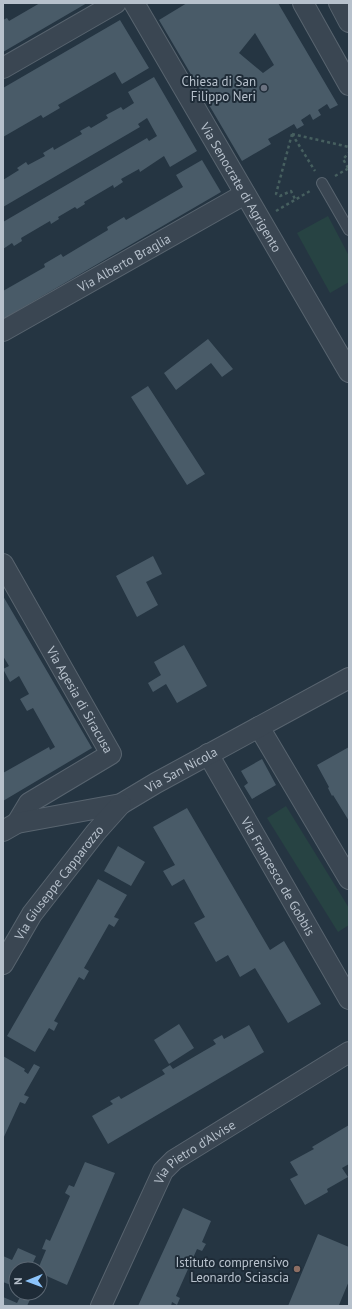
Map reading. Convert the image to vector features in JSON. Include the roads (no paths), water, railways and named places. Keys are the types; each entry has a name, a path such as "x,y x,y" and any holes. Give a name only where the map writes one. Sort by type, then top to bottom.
{"street":[{"path":"3,68 116,3"},
{"name":"Via Senocrate di Agrigento","path":"134,3 349,372"},
{"path":"303,3 349,85"},
{"path":"339,3 349,22"},
{"name":"Via Alberto Braglia","path":"3,331 245,194"},
{"name":"Via Agesia di Siracusa","path":"4,568 111,754 29,803 10,827"},
{"name":"Via San Nicola","path":"10,827 121,804 208,754 349,678"},
{"path":"259,727 349,879"},
{"name":"Via Francesco de Gobbis","path":"208,754 349,999"},
{"name":"Via Giuseppe Capparozzo","path":"3,964 32,914 96,832 121,804"},
{"name":"Via Pietro d'Alvise","path":"101,1306 162,1171 174,1160 349,1052"}],"lane":[{"path":"322,184 349,230"}],"place":[{"name":"Chiesa di San Filippo Neri","path":"264,88"},
{"name":"Istituto comprensivo Leonardo Sciascia","path":"297,1269"}]}
